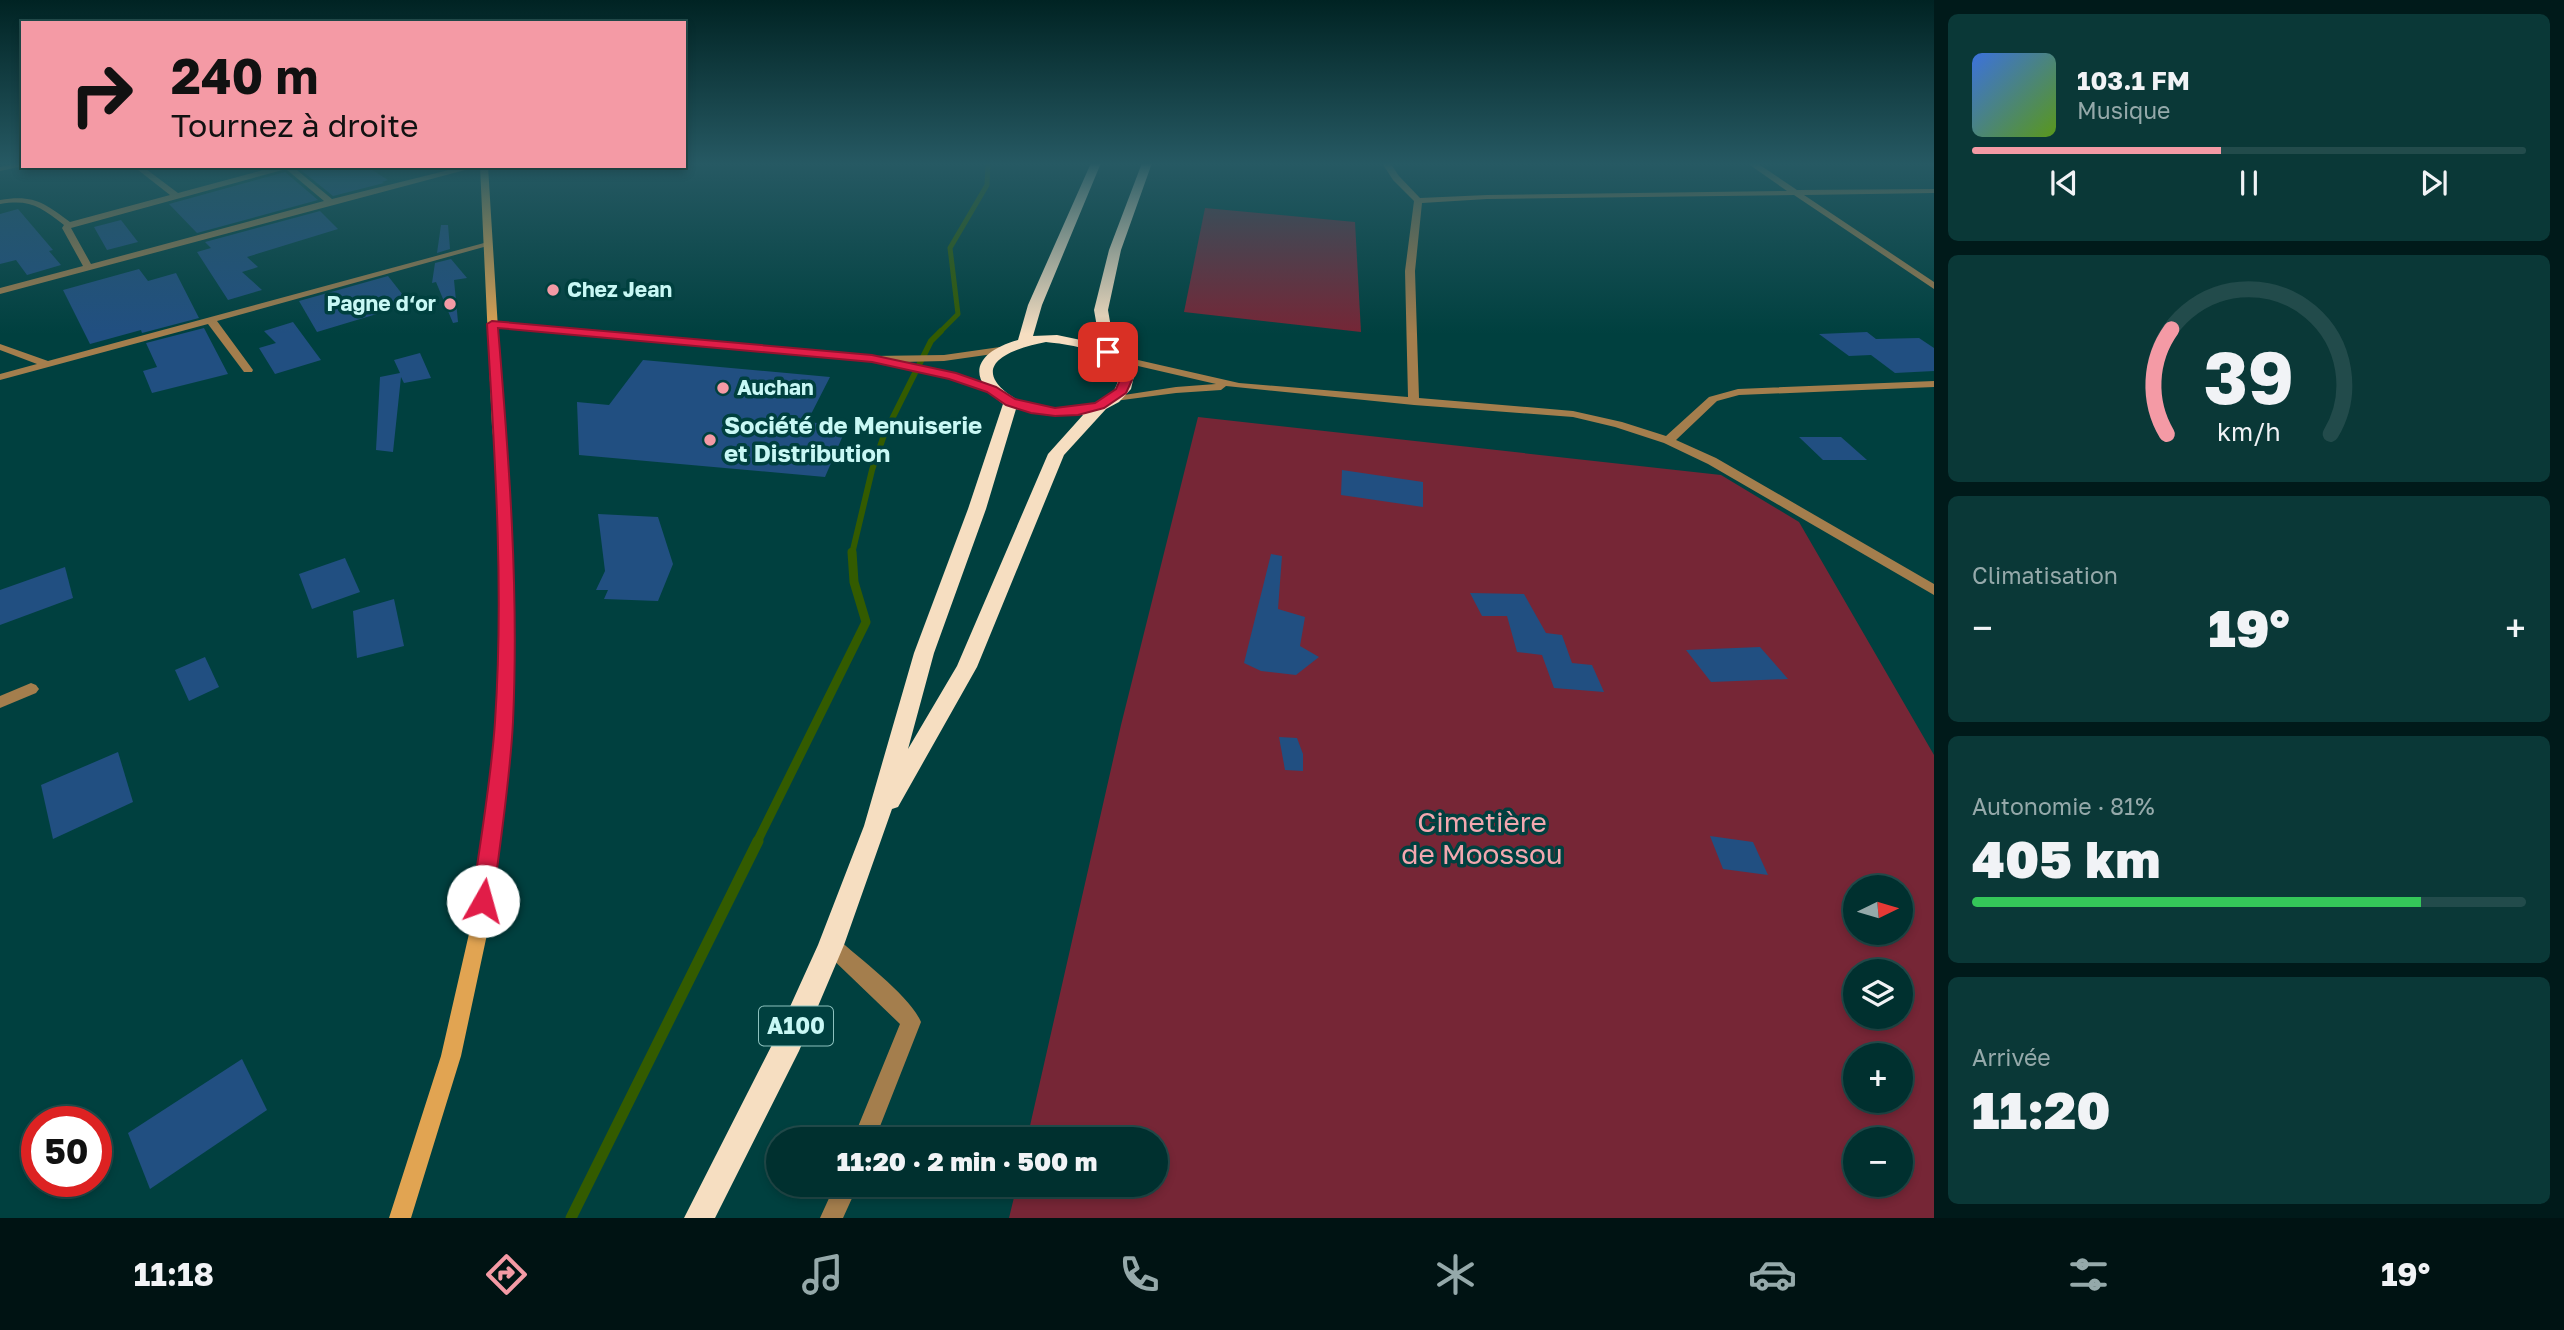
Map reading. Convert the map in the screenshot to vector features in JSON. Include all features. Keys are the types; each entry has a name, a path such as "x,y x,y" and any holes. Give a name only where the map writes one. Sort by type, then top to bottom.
{"highway":[{"path":"1025,341 1035,305 1072,220"},
{"path":"1112,355 1069,339 1025,341 1000,351 990,359 985,369 986,379 992,389 1011,402 1031,409 1055,412 1078,411 1105,403 1122,390 1126,380 1124,369 1112,355 1101,310 1115,250 1126,220"},
{"name":"A100","path":"699,1218 789,1041 831,945 876,825 924,653 978,509 1011,402"},
{"name":"A100","path":"876,825 967,667 1056,454 1105,403"}],"main road":[{"path":"400,1218 451,1056 474,951 503,736 506,631 504,498 486,220"}],"street":[{"path":"62,220 69,225"},
{"path":"88,220 66,228 89,268"},
{"path":"0,291 265,220"},
{"path":"1414,402 1410,271 1416,220"},
{"path":"1835,220 1934,286"},
{"path":"0,377 487,244"},
{"path":"210,319 248,370"},
{"path":"492,324 872,359 944,358 1000,351"},
{"path":"0,347 48,364"},
{"path":"1112,355 1239,386 1573,414 1618,424 1668,441 1712,461 1934,590"},
{"path":"872,359 952,376 992,389"},
{"path":"1668,441 1713,399 1738,392 1934,384"},
{"path":"1105,403 1176,390 1239,386"},
{"path":"0,702 31,689"},
{"path":"831,945 911,1022 869,1127"},
{"path":"831,1218 841,1197"}],"green space":[{"path":"1203,220 1355,222 1361,332 1184,312"},
{"name":"Cimetière de Moossou","path":"1198,417 1721,475 1799,522 1934,755 1934,1218 1009,1218 1014,1197 1168,1197 1168,1127 1030,1127 1121,725"}],"building":[{"path":"0,220 27,220 53,250 49,251 61,265 27,275 16,260 0,264"},
{"path":"121,220 138,242 107,250 94,227"},
{"path":"184,220 245,220 197,233"},
{"path":"287,220 329,220 338,229 247,257 258,267 242,272 262,290 228,300 197,252 211,248 205,242"},
{"path":"441,225 448,225 450,249 437,253"},
{"path":"451,259 467,278 454,280 458,322 453,323 436,282 432,283 435,263"},
{"path":"139,269 148,281 176,273 199,318 90,344 63,290"},
{"path":"388,276 410,304 317,332 299,301"},
{"path":"293,322 321,360 275,374 259,348 276,343 264,331"},
{"path":"204,328 228,374 152,393 143,371 157,367 146,343"},
{"path":"1867,332 1876,339 1919,338 1934,348 1934,371 1895,373 1871,355 1849,356 1819,334"},
{"path":"420,353 431,378 404,383 401,377 393,452 376,450 380,377 400,373 394,360"},
{"path":"643,360 830,377 807,422 847,426 825,477 579,455 577,402 609,405"},
{"path":"1799,437 1841,437 1867,460 1823,460"},
{"path":"1342,470 1423,482 1423,507 1341,495"},
{"path":"598,514 658,517 673,564 658,601 604,599 608,590 596,590 605,571"},
{"path":"1271,554 1282,556 1278,609 1305,617 1300,646 1319,657 1296,675 1261,671 1244,663"},
{"path":"345,558 360,592 312,609 299,574"},
{"path":"65,567 73,598 0,625 0,590"},
{"path":"1470,593 1524,594 1546,633 1562,635 1572,663 1592,665 1604,692 1554,688 1542,655 1517,652 1507,616 1482,616"},
{"path":"394,599 404,646 357,658 353,611"},
{"path":"1760,647 1788,679 1711,682 1686,650"},
{"path":"205,657 219,687 189,701 175,670"},
{"path":"1279,737 1297,738 1303,754 1303,771 1285,770"},
{"path":"118,752 133,802 53,839 41,785"},
{"path":"1710,836 1753,842 1768,875 1723,869"},
{"path":"242,1059 267,1110 150,1189 128,1133"}],"waterway":[{"path":"852,554 872,470 884,435 931,341 958,314 950,248 967,220"},
{"path":"757,842 866,622 854,582 852,554"},
{"path":"571,1218 758,841"}],"place":[{"name":"Chez Jean","path":"553,290"},
{"name":"Pagne d‘or","path":"450,304"},
{"name":"Auchan","path":"723,388"},
{"name":"Société de Menuiserie et Distribution","path":"710,440"}],"route":[{"path":"483,901 504,724 506,631 504,485 492,324 872,359 952,376 992,389 1011,402 1031,409 1055,412 1100,406 1122,390 1126,380 1124,369 1108,352"}]}
